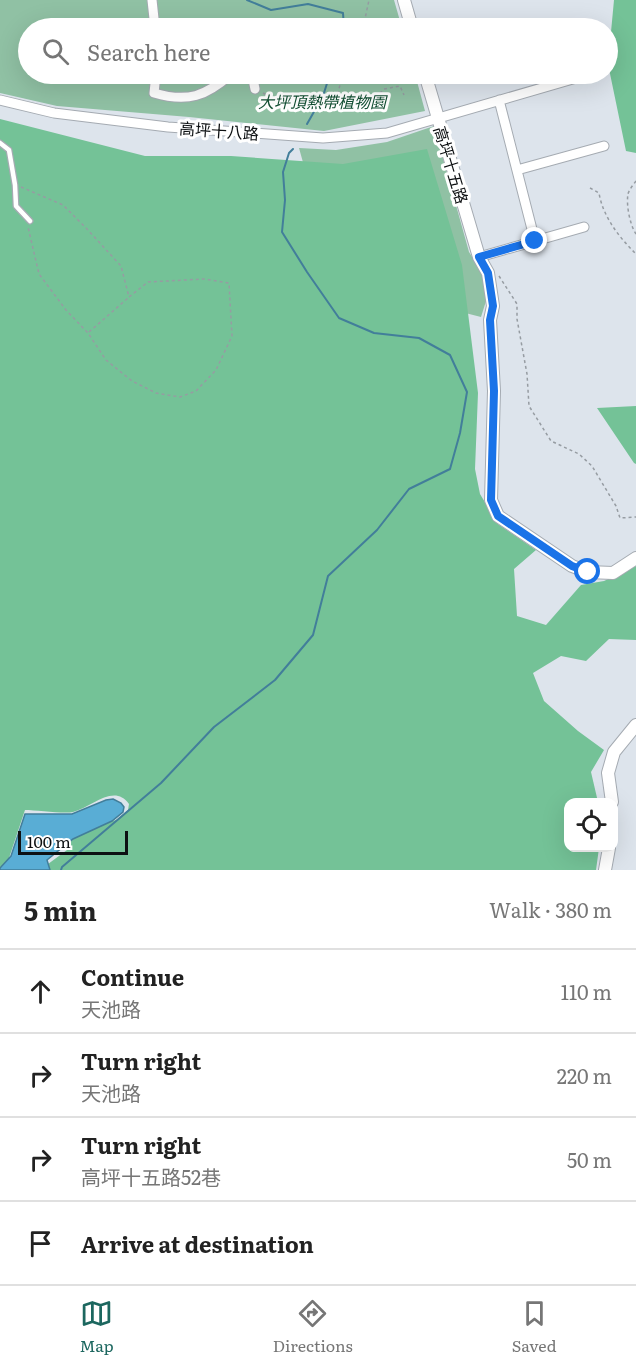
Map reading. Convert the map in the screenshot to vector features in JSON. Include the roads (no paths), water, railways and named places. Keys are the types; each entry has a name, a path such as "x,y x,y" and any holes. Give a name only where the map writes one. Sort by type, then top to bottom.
{"street":[{"path":"152,0 154,18"},
{"path":"404,0 409,18"},
{"path":"155,84 154,93 176,98 194,96 219,84"},
{"path":"254,84 255,89"},
{"name":"高坪十五路","path":"428,84 479,257 488,273 493,306 490,320 494,391 491,500 498,516 572,566 588,572 613,573 636,558"},
{"name":"高坪十八路","path":"0,100 54,113 168,127 323,138 387,133 556,84"},
{"path":"499,100 535,241"},
{"path":"517,170 604,146"},
{"path":"479,257 584,227"},
{"path":"611,798 608,773 614,753 636,725"},
{"path":"605,870 608,852"}],"lane":[{"path":"0,143 9,150 16,206 30,221"}],"water":[{"path":"113,799 121,803 124,807 123,812 112,821 73,839 47,860 50,870 0,870 11,856 25,814 72,814"}],"waterway":[{"path":"247,0 271,10 308,4 343,13 343,18"},
{"path":"307,124 323,96 327,84"},
{"path":"61,870 161,783 214,727 275,680 313,635 328,576 377,530 409,489 450,469 460,433 467,392 450,355 419,338 374,333 339,318 282,232 285,200 283,172 289,153 293,149"}],"park label":[{"name":"大坪頂熱帶植物園","path":"322,102"}]}
